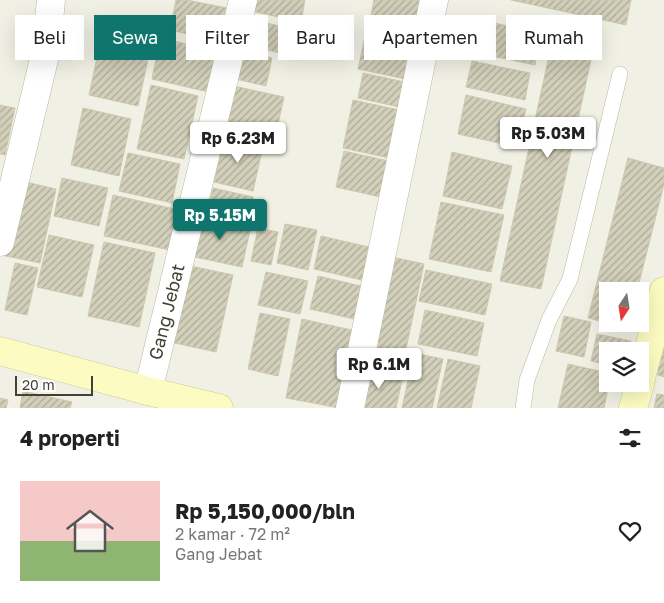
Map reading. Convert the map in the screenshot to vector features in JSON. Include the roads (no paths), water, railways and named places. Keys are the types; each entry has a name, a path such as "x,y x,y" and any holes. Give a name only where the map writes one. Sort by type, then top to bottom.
{"street":[{"path":"0,242 46,51 51,0"},
{"name":"Gang Jebat","path":"148,391 243,0"},
{"path":"350,408 434,0"},
{"path":"649,348 664,291"},
{"path":"0,351 208,407"},
{"path":"633,408 637,392"}],"lane":[{"path":"523,408 527,380 549,320 570,279 620,74"}]}
